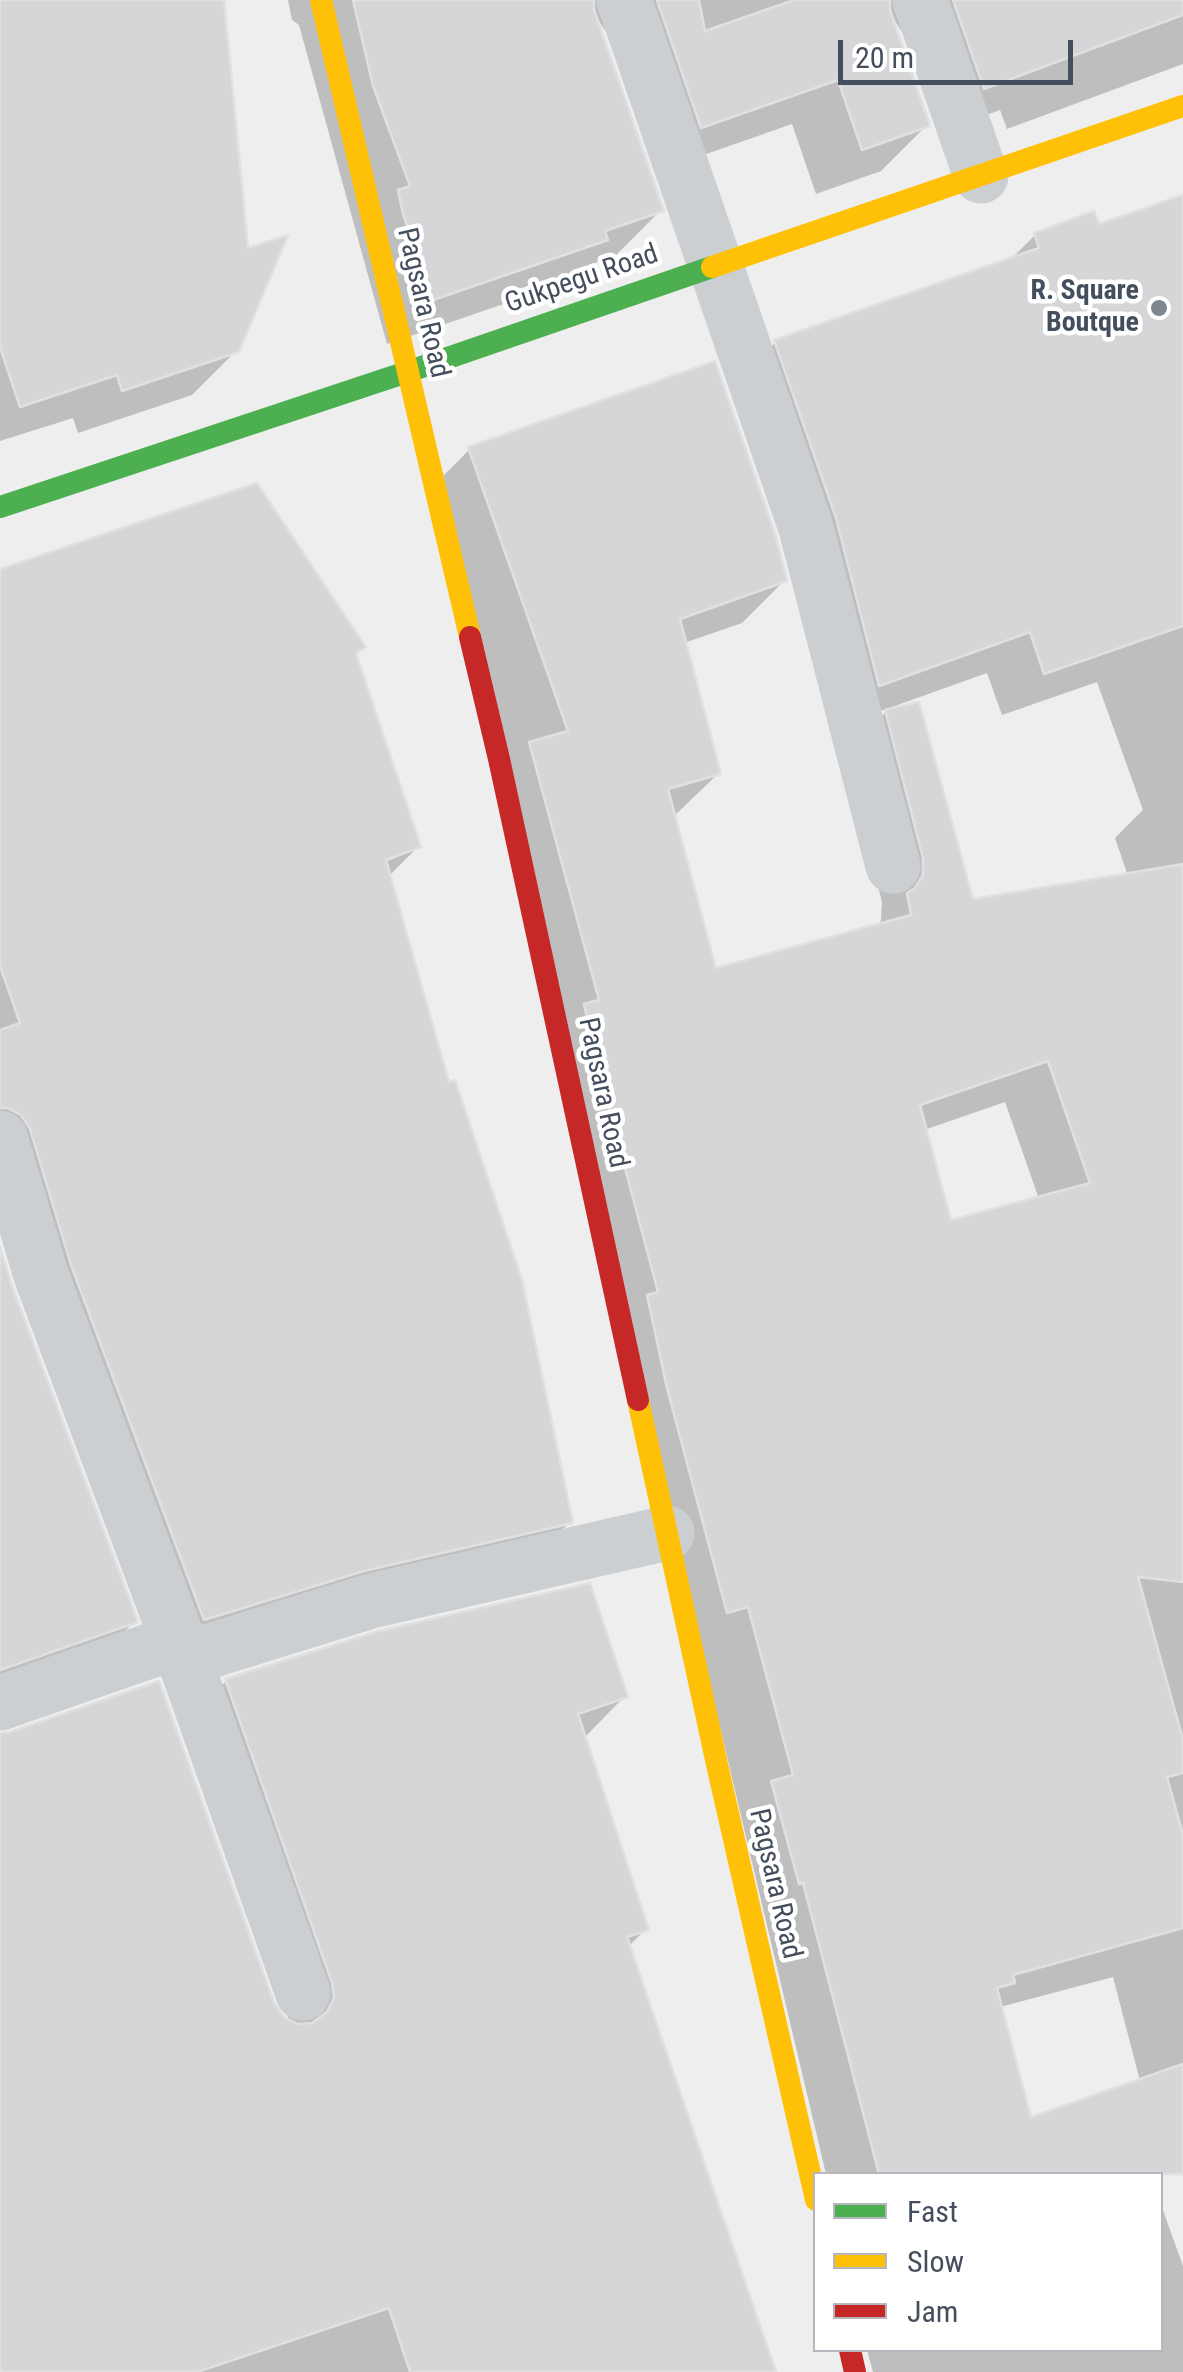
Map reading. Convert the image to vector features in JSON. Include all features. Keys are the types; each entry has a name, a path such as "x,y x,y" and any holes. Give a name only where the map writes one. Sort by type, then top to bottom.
{"street":[{"name":"Pagsara Road","path":"321,0 500,759 666,1532 813,2187"},
{"path":"624,0 806,528 894,866"},
{"path":"920,0 981,176"},
{"name":"Gukpegu Road","path":"0,507 1183,106"},
{"path":"0,1138 15,1243 41,1275 303,1992"},
{"path":"0,1703 181,1650 371,1601 666,1532"}],"building":[{"path":"0,0 224,0 248,248 288,235 239,352 122,391 117,375 20,407 0,347"},
{"path":"353,0 594,0 594,10 664,211 605,231 608,240 433,300 398,190 410,186 373,86"},
{"path":"657,0 699,0 705,31 794,0 890,0 890,10 930,126 862,150 838,80 701,128"},
{"path":"953,0 1183,0 1183,15 984,89"},
{"path":"1183,195 1183,626 1044,674 1030,632 879,686 836,518 774,340 1039,248 1034,233 1094,211 1099,224"},
{"path":"715,361 776,537 787,581 680,619 721,774 668,789 716,968 911,915 907,893 923,875 923,858 885,710 919,702 973,899 1183,864 1183,1582 1138,1577 1183,1740 1183,1773 1167,1777 1183,1835 1183,1928 1013,1975 1015,1983 997,1988 1031,2117 1183,2064 1183,2174 878,2172 803,1883 799,1884 771,1781 793,1775 748,1607 727,1613 667,1388 647,1295 658,1292 584,1004 599,1000 529,742 568,731 468,447","holes":["1048,1061 1090,1183 951,1220 920,1105"]},
{"path":"257,483 366,647 356,653 421,847 386,860 449,1082 455,1080 522,1280 573,1523 364,1571 204,1620 71,1265 30,1129 21,1115 0,1108 0,1030 20,1023 0,966 0,569"},
{"path":"0,1247 138,1622 0,1670"},
{"path":"590,1583 628,1697 578,1714 649,1930 627,1937 776,2372 410,2372 389,2308 197,2372 0,2372 0,1733 159,1681 274,2003 284,2017 298,2024 312,2023 327,2012 334,1998 332,1983 225,1679 379,1631"}],"traffic: fast":[{"path":"0,507 712,267"}],"traffic: slow":[{"path":"321,0 470,637"},
{"path":"712,267 1183,106"},
{"path":"638,1400 813,2187"}],"traffic: jam":[{"path":"470,637 638,1400"},
{"path":"850,2352 855,2372"}],"place":[{"name":"R. Square Boutque","path":"1159,308"}]}
